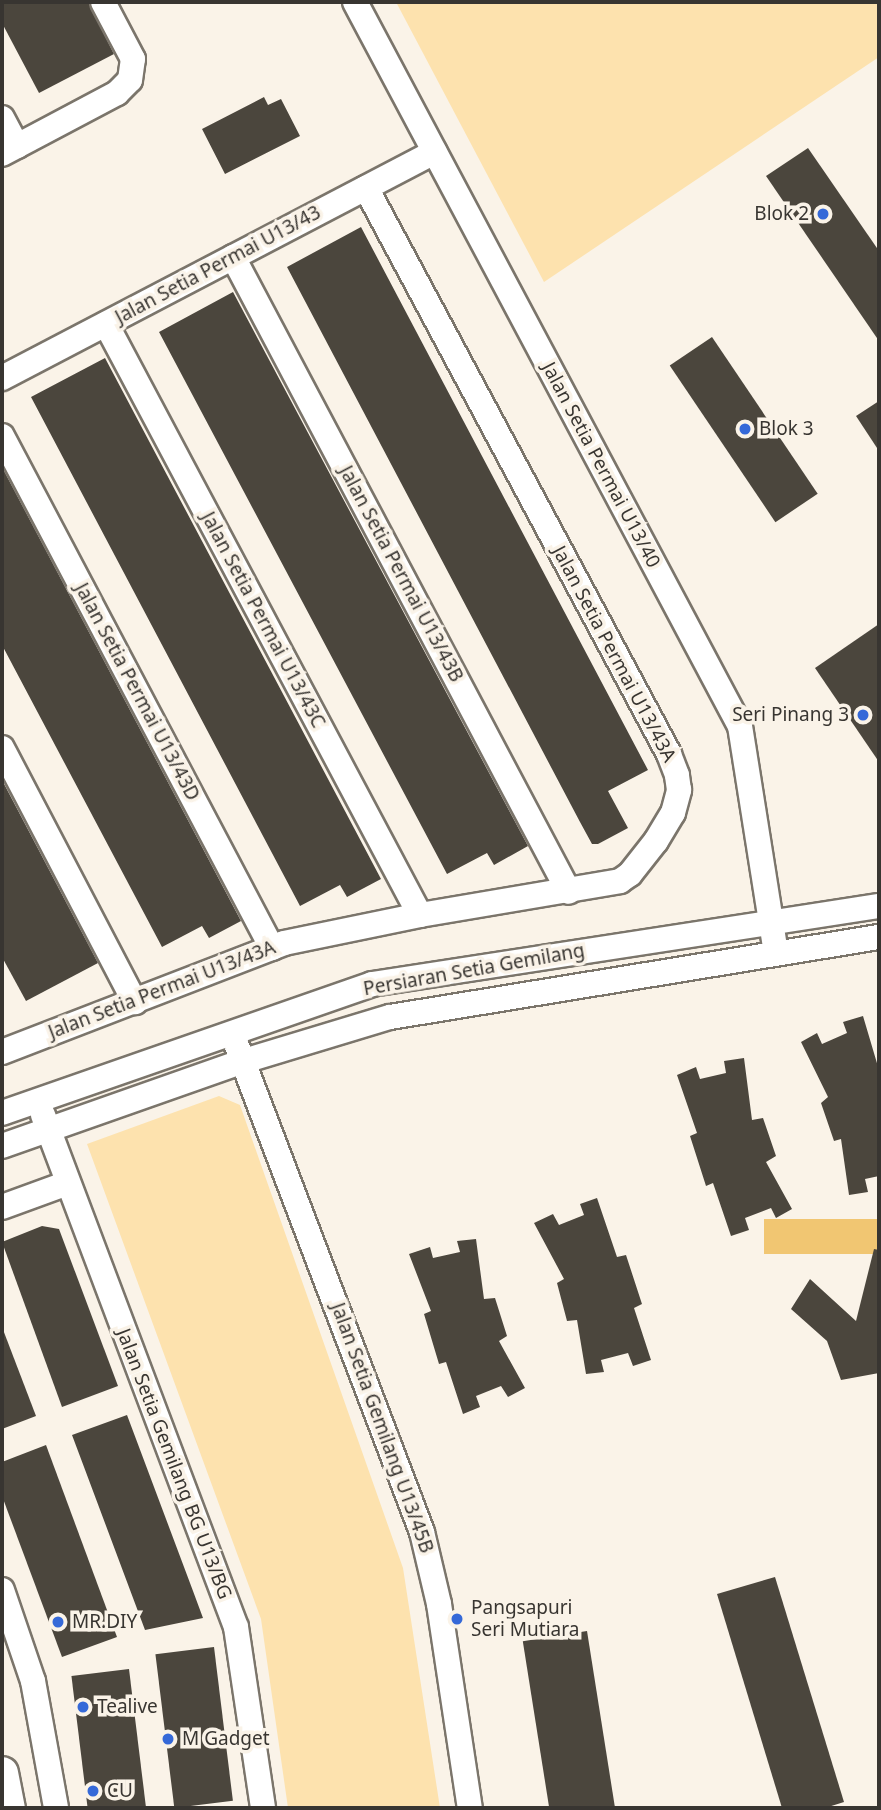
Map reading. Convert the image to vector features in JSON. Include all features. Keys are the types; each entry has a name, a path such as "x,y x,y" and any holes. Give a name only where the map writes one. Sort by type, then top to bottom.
{"main road":[{"path":"2,1773 9,1808"}],"street":[{"path":"2,118 9,150 117,93 130,80 133,59 103,2"},
{"name":"Jalan Setia Permai U13/40","path":"355,2 740,726 776,953"},
{"name":"Jalan Setia Permai U13/43","path":"2,378 434,152"},
{"name":"Jalan Setia Permai U13/43A","path":"2,1052 272,948 420,915 611,884 630,874 673,813 679,790 669,754 366,188"},
{"name":"Jalan Setia Permai U13/43B","path":"233,257 569,892"},
{"name":"Jalan Setia Permai U13/43C","path":"106,324 420,915"},
{"name":"Jalan Setia Permai U13/43D","path":"2,436 272,948"},
{"path":"2,748 135,1002"},
{"name":"Persiaran Setia Gemilang","path":"2,1113 372,984 879,905"},
{"name":"Persiaran Setia Gemilang","path":"2,1146 244,1061 390,1017 879,937"},
{"name":"Jalan Setia Gemilang U13/45B","path":"231,1034 244,1061 422,1532 439,1604 470,1808"},
{"name":"Jalan Setia Gemilang BG U13/BG","path":"38,1101 236,1628 263,1808"},
{"path":"2,1207 68,1183"},
{"path":"2,1590 33,1681 56,1808"}],"shaded area":[{"path":"396,2 879,2 879,57 544,282"},
{"path":"219,1096 240,1105 403,1568 440,1808 288,1808 261,1619 87,1144"},
{"path":"764,1219 879,1219 879,1254 764,1254"}],"building":[{"path":"2,2 88,2 114,54 39,93 2,23"},
{"path":"264,97 268,105 281,99 300,136 225,174 202,129"},
{"name":"Blok 2","path":"808,148 879,251 879,341 766,176"},
{"path":"361,227 648,770 608,791 628,828 598,844 592,844 580,822 287,267"},
{"path":"233,292 528,846 494,865 487,853 447,874 159,332"},
{"name":"Blok 3","path":"712,337 818,494 775,522 670,366"},
{"path":"105,358 381,879 347,897 340,885 300,906 31,397"},
{"path":"879,401 879,451 856,416"},
{"path":"2,467 241,921 209,938 202,926 162,947 2,645"},
{"name":"Seri Pinang 3","path":"879,624 879,762 815,668"},
{"path":"2,780 98,963 26,1001 2,957"},
{"path":"863,1016 879,1070 879,1176 865,1179 868,1192 849,1195 841,1139 834,1141 821,1103 828,1097 801,1042 817,1033 822,1044 847,1033 843,1022"},
{"path":"744,1058 752,1120 763,1118 776,1156 766,1162 792,1209 776,1218 771,1208 745,1218 749,1230 731,1236 713,1183 706,1186 690,1136 697,1133 677,1075 696,1067 700,1079 726,1073 724,1061"},
{"path":"597,1198 617,1257 626,1255 642,1304 634,1308 651,1360 633,1366 628,1353 601,1360 604,1372 586,1374 577,1320 567,1321 557,1283 564,1279 534,1223 553,1214 559,1225 584,1215 580,1204"},
{"path":"42,1226 59,1229 118,1386 62,1407 2,1242"},
{"path":"476,1239 484,1299 495,1298 507,1336 499,1341 525,1388 508,1397 501,1386 476,1396 480,1407 463,1414 446,1362 439,1364 424,1314 431,1311 409,1254 430,1247 433,1258 460,1252 457,1241"},
{"path":"874,1249 879,1250 879,1373 841,1380 827,1341 791,1309 810,1279 856,1321"},
{"path":"2,1327 36,1416 2,1429"},
{"path":"127,1415 203,1618 145,1630 72,1435"},
{"path":"46,1445 117,1637 62,1657 2,1496 2,1462"},
{"path":"775,1577 844,1802 825,1808 782,1808 717,1594"},
{"path":"587,1631 615,1808 549,1808 523,1641"},
{"path":"214,1647 233,1801 174,1808 155,1654"},
{"path":"129,1669 146,1808 88,1808 71,1676"}],"place":[{"name":"Blok 2","path":"823,214"},
{"name":"Blok 3","path":"745,429"},
{"name":"Seri Pinang 3","path":"863,715"},
{"name":"Pangsapuri Seri Mutiara","path":"457,1619"},
{"name":"MR.DIY","path":"58,1622"},
{"name":"Tealive","path":"83,1707"},
{"name":"M Gadget","path":"168,1739"},
{"name":"CU","path":"93,1791"}]}
